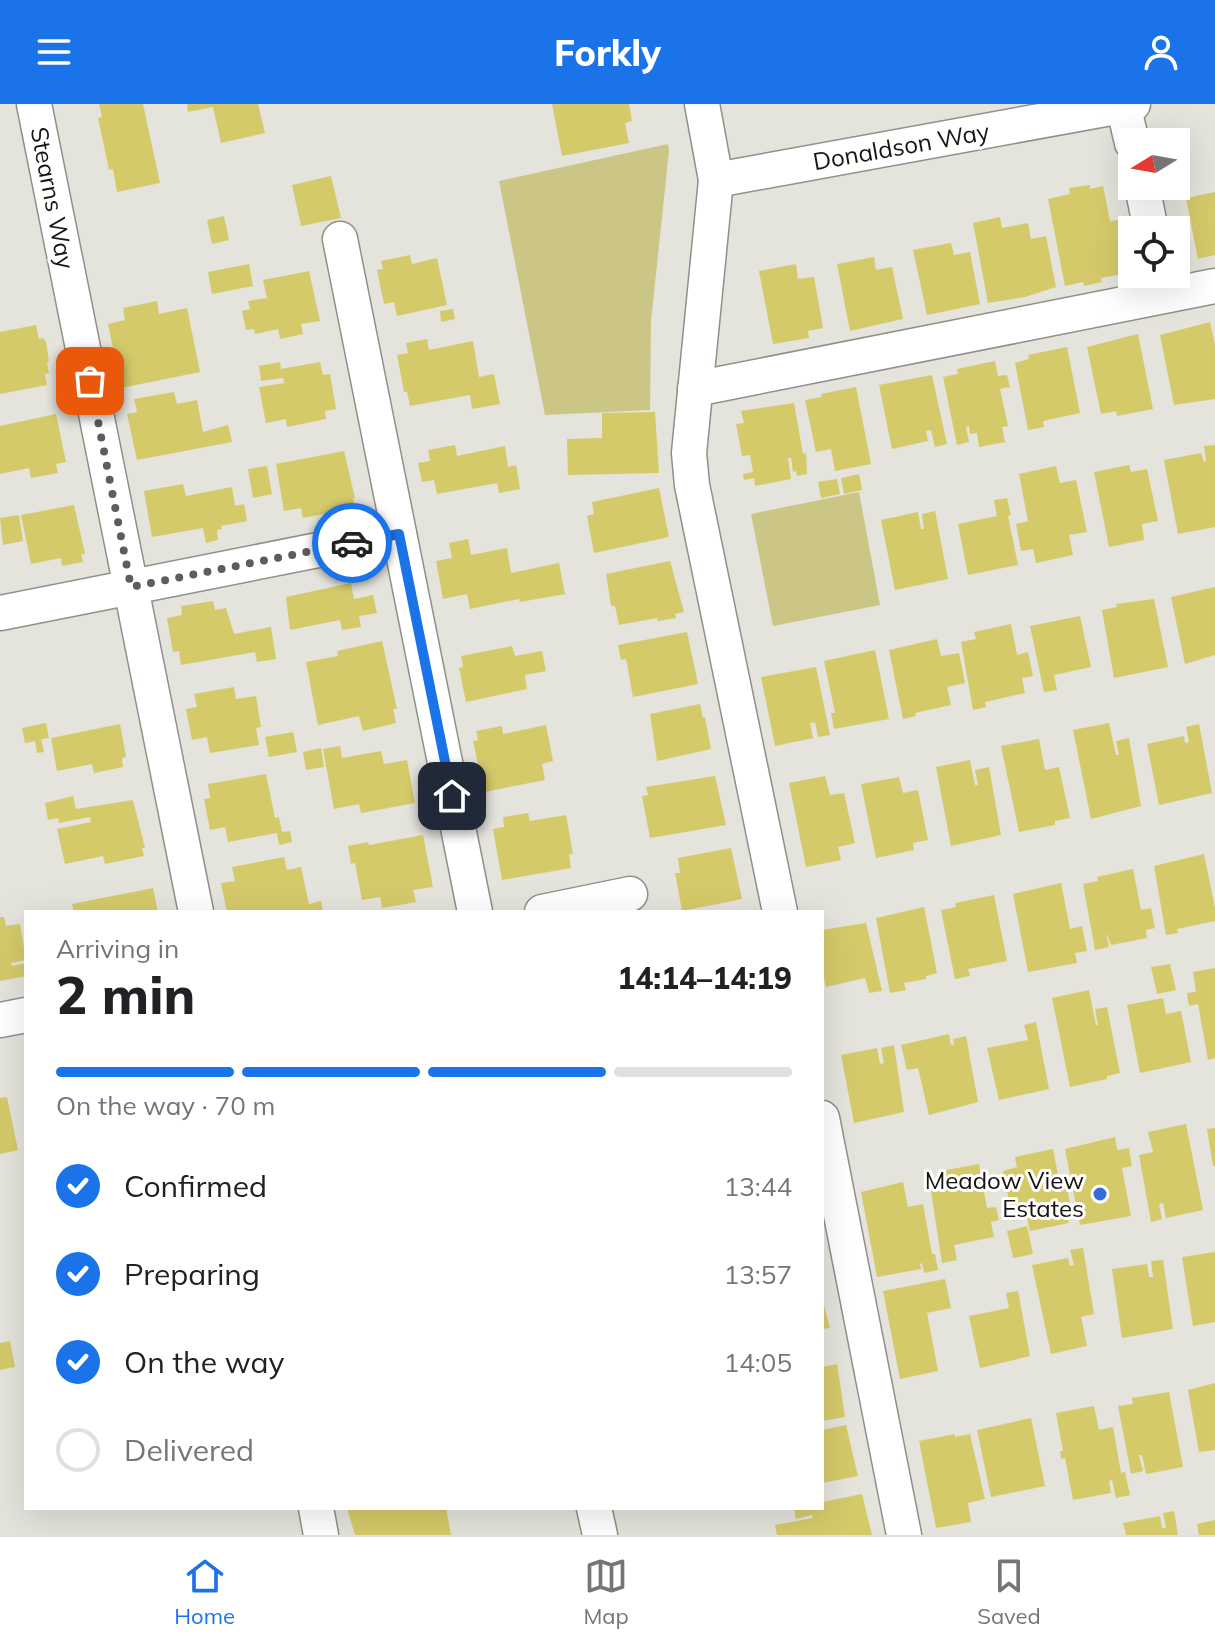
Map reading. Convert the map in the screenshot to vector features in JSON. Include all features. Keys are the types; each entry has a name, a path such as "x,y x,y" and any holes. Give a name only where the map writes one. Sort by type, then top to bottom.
{"street":[{"name":"Stearns Way","path":"34,104 196,910"},
{"path":"702,104 716,180 689,453 692,485 780,910"},
{"path":"1127,105 1130,128"},
{"name":"Donaldson Way","path":"716,180 1127,105"},
{"path":"340,239 475,910"},
{"path":"1190,286 1215,286"},
{"path":"695,389 1150,288"},
{"path":"0,613 399,534"},
{"path":"552,910 630,894"},
{"path":"0,1020 24,1015"},
{"path":"824,1128 904,1535"},
{"path":"316,1510 321,1535"},
{"path":"594,1510 600,1535"}],"shaded area":[{"path":"668,144 651,321 650,410 545,415 499,181"},
{"path":"859,492 880,605 773,626 751,514"}],"building":[{"path":"99,104 143,104 160,183 117,192 98,118 102,117"},
{"path":"187,104 258,104 265,133 221,143 213,107 188,112"},
{"path":"552,104 629,104 632,121 625,123 629,143 562,156"},
{"path":"331,176 341,218 301,226 292,185"},
{"path":"1103,186 1110,221 1118,220 1118,275 1101,278 1102,282 1065,286 1048,199 1070,194 1069,188"},
{"path":"1215,192 1215,255 1198,259 1186,200"},
{"path":"224,216 229,240 212,244 207,220"},
{"path":"1000,217 1002,228 1028,223 1031,239 1046,236 1056,287 1025,297 988,303 973,223"},
{"path":"951,243 954,255 970,252 980,304 927,315 913,250"},
{"path":"410,255 412,264 437,258 447,305 397,316 394,302 384,304 377,270 383,269 381,261"},
{"path":"874,257 876,270 892,267 903,319 850,331 837,264"},
{"path":"249,264 253,286 212,294 208,272"},
{"path":"796,264 798,279 814,277 823,328 808,331 809,338 773,344 759,271"},
{"path":"309,271 320,321 301,324 303,334 280,339 278,329 255,334 254,329 246,330 242,311 250,309 248,301 267,298 263,280"},
{"path":"157,301 159,314 187,308 200,372 121,388 108,324 125,320 123,308"},
{"path":"453,309 455,319 441,322 440,311"},
{"path":"1210,322 1215,345 1215,399 1174,405 1160,335"},
{"path":"36,325 39,339 43,338 46,342 49,361 49,373 45,374 47,385 0,394 0,332"},
{"path":"1138,334 1153,409 1117,416 1116,411 1101,414 1087,347"},
{"path":"427,339 429,350 473,341 479,377 494,374 500,404 472,409 470,395 410,406 397,355 408,353 406,343"},
{"path":"1067,347 1080,413 1043,421 1044,427 1028,430 1015,363 1029,359 1028,355"},
{"path":"995,361 998,376 1007,375 1010,387 1000,389 1008,426 1002,427 1005,442 979,447 977,433 970,434 969,426 966,427 969,442 957,445 943,377 958,374 957,369"},
{"path":"280,362 281,369 320,362 323,375 330,374 336,409 325,411 326,419 287,427 286,419 266,423 259,387 284,383 283,378 261,381 259,366"},
{"path":"932,375 947,444 935,447 931,430 926,431 928,441 892,449 879,385"},
{"path":"856,387 871,464 835,471 831,449 816,452 805,400"},
{"path":"174,392 177,404 197,400 203,432 228,425 232,442 137,460 127,414 137,412 134,399"},
{"path":"794,403 803,454 806,453 807,474 797,476 796,471 793,472 791,458 788,458 791,479 755,486 754,478 744,480 743,474 753,472 750,455 742,456 736,424 744,423 741,411"},
{"path":"655,412 659,473 568,475 567,439 602,438 602,413"},
{"path":"56,414 66,462 56,464 58,473 31,478 29,468 0,474 0,426"},
{"path":"455,445 457,456 505,446 508,467 516,465 520,489 499,493 497,483 437,494 434,480 422,482 418,463 430,461 428,450"},
{"path":"1215,445 1215,527 1178,534 1164,460 1201,453 1204,462 1204,446"},
{"path":"344,451 355,508 303,518 301,508 284,511 276,464"},
{"path":"1129,465 1131,472 1147,469 1158,521 1142,524 1144,540 1109,547 1094,472"},
{"path":"267,466 272,494 253,498 248,469"},
{"path":"1056,466 1060,483 1076,480 1087,532 1069,535 1073,555 1036,563 1033,549 1021,551 1016,524 1028,521 1019,474"},
{"path":"859,474 862,490 844,494 841,478"},
{"path":"837,479 840,494 821,498 818,482"},
{"path":"183,484 186,496 232,487 235,506 244,504 247,521 221,526 222,529 217,530 218,540 206,543 203,528 152,537 144,491"},
{"path":"659,488 669,537 594,553 587,516 594,514 592,502"},
{"path":"1007,498 1018,565 968,575 958,524 997,516 994,500"},
{"path":"74,505 85,554 81,554 83,562 62,566 61,558 31,564 21,515"},
{"path":"935,511 948,579 895,590 881,520 918,512 921,529 924,529 922,514"},
{"path":"19,515 23,541 3,545 0,518"},
{"path":"468,539 471,555 507,548 511,573 559,563 565,594 470,609 467,594 443,599 436,561 452,558 449,543"},
{"path":"670,561 684,612 675,614 676,618 619,625 615,606 611,606 606,574"},
{"path":"351,583 354,599 373,595 377,613 359,616 361,627 342,630 340,620 290,630 286,597"},
{"path":"1215,587 1215,655 1185,664 1171,597"},
{"path":"1154,599 1168,667 1114,678 1102,610 1117,607 1116,604"},
{"path":"213,601 215,610 226,608 234,634 271,627 276,659 257,662 255,652 181,665 179,651 173,652 167,618 182,615 181,606"},
{"path":"1080,616 1091,667 1054,675 1057,690 1044,692 1030,626"},
{"path":"1011,624 1017,655 1028,652 1033,676 1022,678 1025,693 985,702 986,707 973,710 961,642 976,639 974,632"},
{"path":"687,632 698,684 633,697 626,659 621,660 618,645"},
{"path":"937,639 941,656 959,653 965,683 947,687 951,705 903,719 889,650"},
{"path":"382,641 397,709 393,709 396,723 363,731 359,716 318,725 306,662 338,656 337,651"},
{"path":"512,646 515,656 542,651 546,671 525,675 527,689 466,702 459,668 463,667 461,656"},
{"path":"875,650 889,719 834,729 831,713 835,713 824,661"},
{"path":"816,667 830,735 818,737 815,722 810,723 813,738 775,746 761,677"},
{"path":"234,687 236,699 256,696 261,727 256,728 259,745 210,753 207,737 192,740 186,709 197,707 194,694"},
{"path":"700,704 711,749 657,761 650,714"},
{"path":"46,723 49,738 41,739 44,752 37,753 35,741 25,743 22,728"},
{"path":"1109,723 1116,755 1119,755 1116,741 1129,738 1141,806 1091,819 1073,730"},
{"path":"120,724 126,757 122,758 123,767 94,773 92,764 57,771 51,738"},
{"path":"1199,724 1212,793 1159,805 1147,744 1184,736 1185,743 1189,742 1186,727"},
{"path":"546,725 553,761 542,764 545,780 484,792 473,741 478,740 476,731 502,726 503,734"},
{"path":"293,732 297,752 269,757 265,737"},
{"path":"1039,739 1045,770 1059,767 1070,818 1055,821 1055,825 1019,832 1001,746"},
{"path":"340,746 342,758 381,751 384,764 407,760 415,803 361,813 359,804 334,809 323,749"},
{"path":"321,748 324,767 306,770 303,752"},
{"path":"970,760 975,785 978,785 975,770 989,767 1001,835 951,846 936,767"},
{"path":"266,774 275,818 279,817 282,832 290,831 292,842 279,845 277,833 228,842 225,827 210,830 204,799 210,798 208,784"},
{"path":"715,776 726,825 650,838 642,796 648,795 646,787"},
{"path":"825,776 830,795 844,793 855,843 838,847 841,860 806,867 789,783"},
{"path":"899,777 903,793 918,790 928,840 913,843 914,850 876,858 861,784"},
{"path":"73,796 76,809 133,800 145,848 142,848 144,856 105,864 103,856 65,864 57,829 91,822 90,817 59,823 58,818 48,820 45,803"},
{"path":"528,813 530,821 566,815 573,854 569,854 571,868 502,880 493,829 504,827 503,817"},
{"path":"423,835 433,887 413,890 416,902 382,908 380,897 362,900 355,863 351,864 348,846"},
{"path":"731,848 742,899 682,910 675,873 680,873 678,858"},
{"path":"1204,854 1215,921 1177,929 1178,933 1166,935 1154,866"},
{"path":"284,857 287,870 301,867 309,904 321,901 323,910 227,910 221,883 235,881 232,867"},
{"path":"1133,869 1141,910 1151,908 1155,928 1146,930 1147,938 1111,945 1106,932 1109,947 1095,950 1083,884 1098,881 1097,877"},
{"path":"1061,883 1070,929 1082,926 1087,951 1075,953 1077,963 1028,972 1013,894"},
{"path":"153,888 158,910 74,910 72,904"},
{"path":"994,895 1007,961 968,969 970,976 955,979 941,910 956,907 955,903"},
{"path":"924,907 937,973 926,976 926,979 904,983 906,990 890,993 876,918"},
{"path":"0,917 4,917 6,926 20,924 24,960 11,963 12,966 24,963 24,976 0,981"},
{"path":"866,923 882,991 869,993 865,978 826,987 824,930"},
{"path":"1170,964 1176,990 1157,994 1151,967"},
{"path":"1215,968 1215,1058 1208,1060 1198,1004 1189,1006 1187,993 1196,992 1193,972"},
{"path":"1089,990 1096,1025 1095,1009 1107,1007 1120,1073 1070,1087 1052,998"},
{"path":"1163,998 1166,1014 1181,1011 1191,1062 1140,1073 1127,1005"},
{"path":"1036,1022 1049,1089 999,1100 987,1048 1028,1040 1024,1025"},
{"path":"949,1034 951,1045 954,1045 953,1039 966,1036 978,1102 929,1115 918,1068 907,1070 901,1045"},
{"path":"894,1045 904,1112 854,1123 841,1055 877,1048 880,1064 884,1063 881,1048"},
{"path":"7,1097 18,1150 0,1154 0,1098"},
{"path":"1186,1124 1203,1210 1166,1218 1163,1203 1159,1204 1162,1219 1151,1222 1139,1155 1153,1152 1148,1132"},
{"path":"1215,1128 1215,1166 1213,1166 1207,1129"},
{"name":"Meadow View Estates","path":"1115,1137 1117,1150 1129,1148 1132,1166 1122,1168 1131,1216 1080,1225 1065,1149"},
{"path":"1053,1149 1060,1185 1066,1184 1071,1208 1065,1209 1069,1223 1030,1231 1027,1218 1013,1221 1003,1171 1017,1167 1015,1157"},
{"path":"979,1164 987,1208 996,1207 999,1220 991,1222 994,1237 954,1245 957,1260 942,1263 930,1185 943,1183 941,1171"},
{"path":"903,1182 908,1207 923,1204 938,1270 924,1273 922,1263 921,1269 877,1277 861,1192"},
{"path":"1027,1226 1033,1254 1013,1258 1007,1231"},
{"path":"1083,1248 1094,1314 1081,1317 1087,1346 1051,1354 1032,1265 1068,1258 1070,1266 1074,1265 1070,1250"},
{"path":"1215,1252 1215,1322 1193,1326 1182,1257"},
{"path":"1163,1260 1173,1329 1122,1338 1112,1269 1147,1264 1149,1277 1153,1277 1151,1261"},
{"path":"945,1279 951,1308 927,1313 938,1371 900,1379 883,1291"},
{"path":"1018,1291 1030,1356 980,1368 969,1316 1009,1308 1006,1293"},
{"path":"824,1306 830,1328 824,1329"},
{"path":"10,1341 15,1367 0,1370 0,1343"},
{"path":"837,1364 845,1417 824,1421 824,1367"},
{"path":"1215,1383 1215,1450 1199,1452 1188,1390"},
{"path":"1169,1392 1183,1467 1146,1474 1142,1455 1139,1455 1143,1471 1131,1474 1118,1406 1133,1404 1132,1398"},
{"path":"1094,1406 1099,1430 1113,1427 1121,1473 1125,1472 1130,1495 1116,1498 1112,1480 1109,1481 1111,1493 1073,1500 1065,1458 1061,1459 1060,1451 1063,1451 1056,1413"},
{"path":"1031,1418 1045,1486 991,1497 977,1430"},
{"path":"846,1425 858,1476 824,1483 824,1430"},
{"path":"955,1434 955,1437 970,1434 985,1499 968,1503 971,1522 936,1528 919,1441"},
{"path":"862,1494 872,1535 777,1535 775,1525 813,1518 812,1515 796,1519 794,1510 824,1510 824,1502"},
{"path":"348,1510 446,1510 451,1535 355,1535"},
{"path":"1174,1511 1178,1535 1126,1535 1123,1523 1160,1516 1162,1528 1166,1528 1163,1513"},
{"path":"1215,1520 1215,1535 1199,1535 1197,1524"}],"way so far":[{"path":"90,381 131,587 352,543"}],"place":[{"name":"Meadow View Estates","path":"1100,1194"}],"route":[{"path":"352,543 399,534 452,796"}]}
